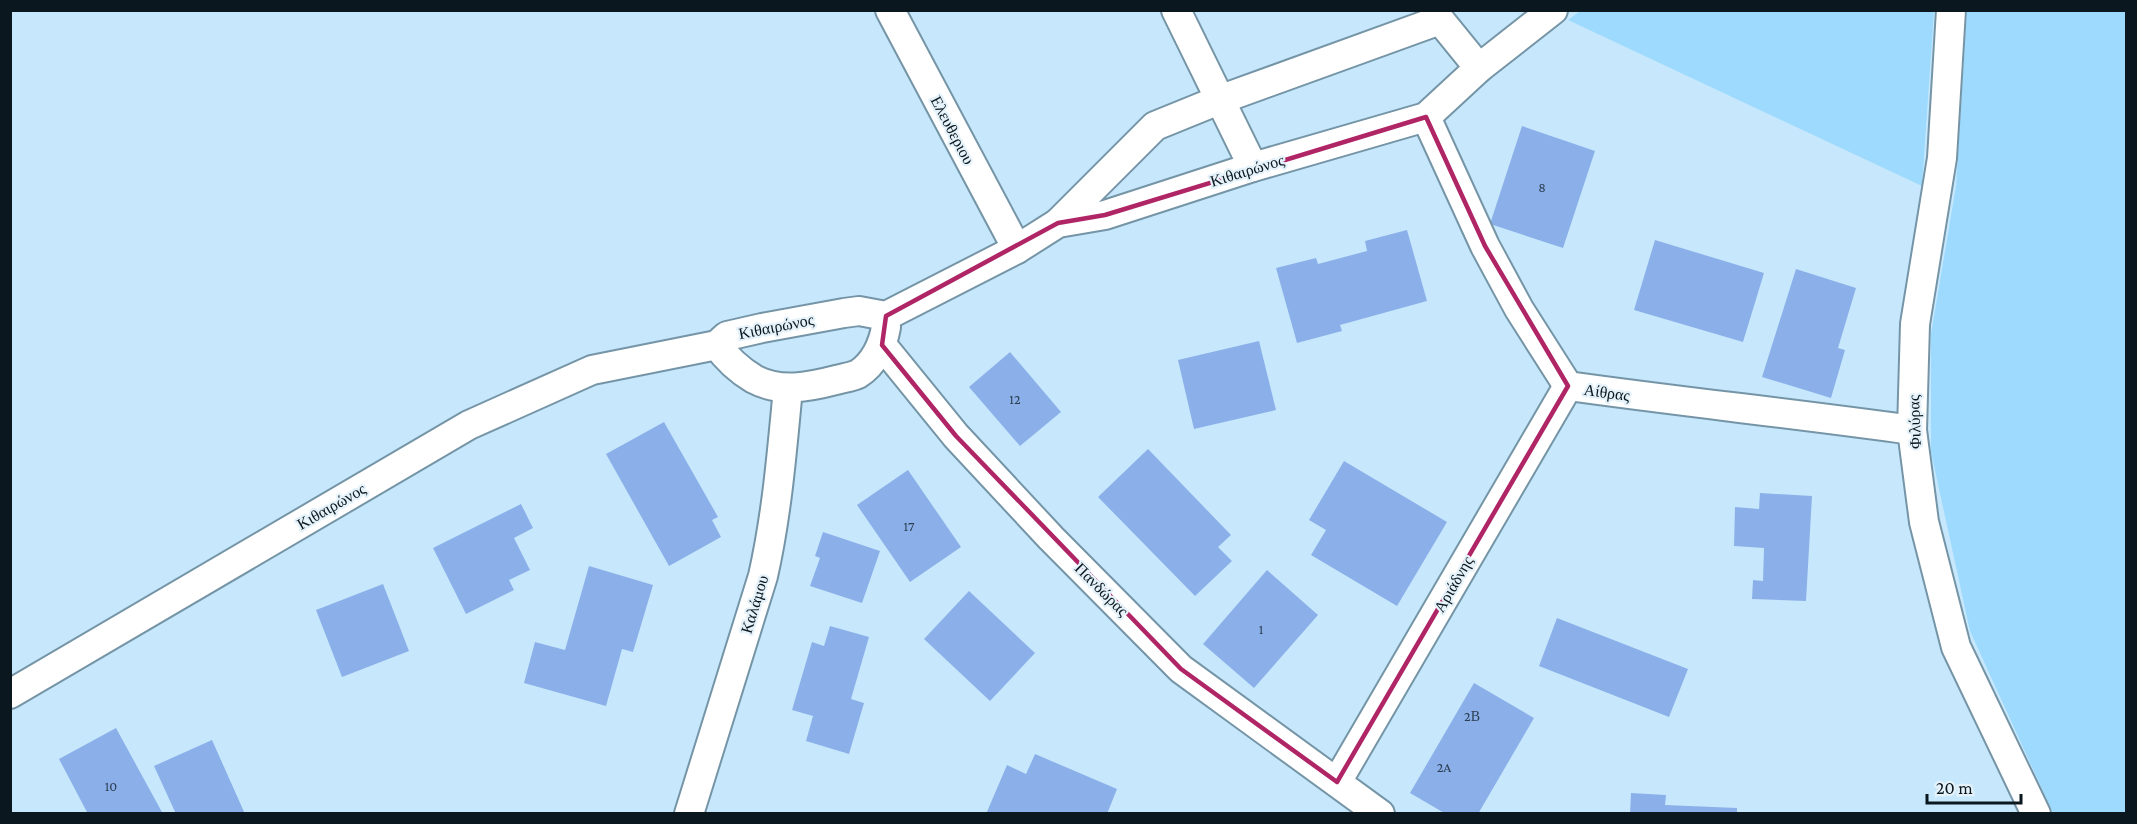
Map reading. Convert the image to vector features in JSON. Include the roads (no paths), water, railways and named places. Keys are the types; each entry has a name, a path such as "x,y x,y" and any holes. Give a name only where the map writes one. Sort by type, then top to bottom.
{"street":[{"name":"Ελευθεριου","path":"890,10 1017,249"},
{"path":"1176,10 1254,167"},
{"name":"Κιθαιρώνος","path":"10,694 470,425 592,370 717,345 727,336 844,313 859,311 886,316 1017,249 1058,223 1105,215 1254,167 1426,117 1479,68 1553,10"},
{"name":"Φιλύρας","path":"1951,10 1942,158 1914,324 1912,430 1924,522 1956,647 2036,813"},
{"path":"1058,223 1155,126 1219,100 1440,20 1479,68"},
{"name":"Αίθρας","path":"1426,117 1485,246 1519,309 1568,386 1687,403 1795,413 1912,430"},
{"path":"717,345 727,360 756,380 788,388 815,386 856,375 868,365 882,345 886,316"},
{"name":"Πανδώρας","path":"882,345 956,436 1051,538 1181,669 1380,813"},
{"name":"Αριάδνης","path":"1337,782 1568,386"},
{"name":"Καλάμου","path":"689,813 763,576 777,500 788,388"}]}
